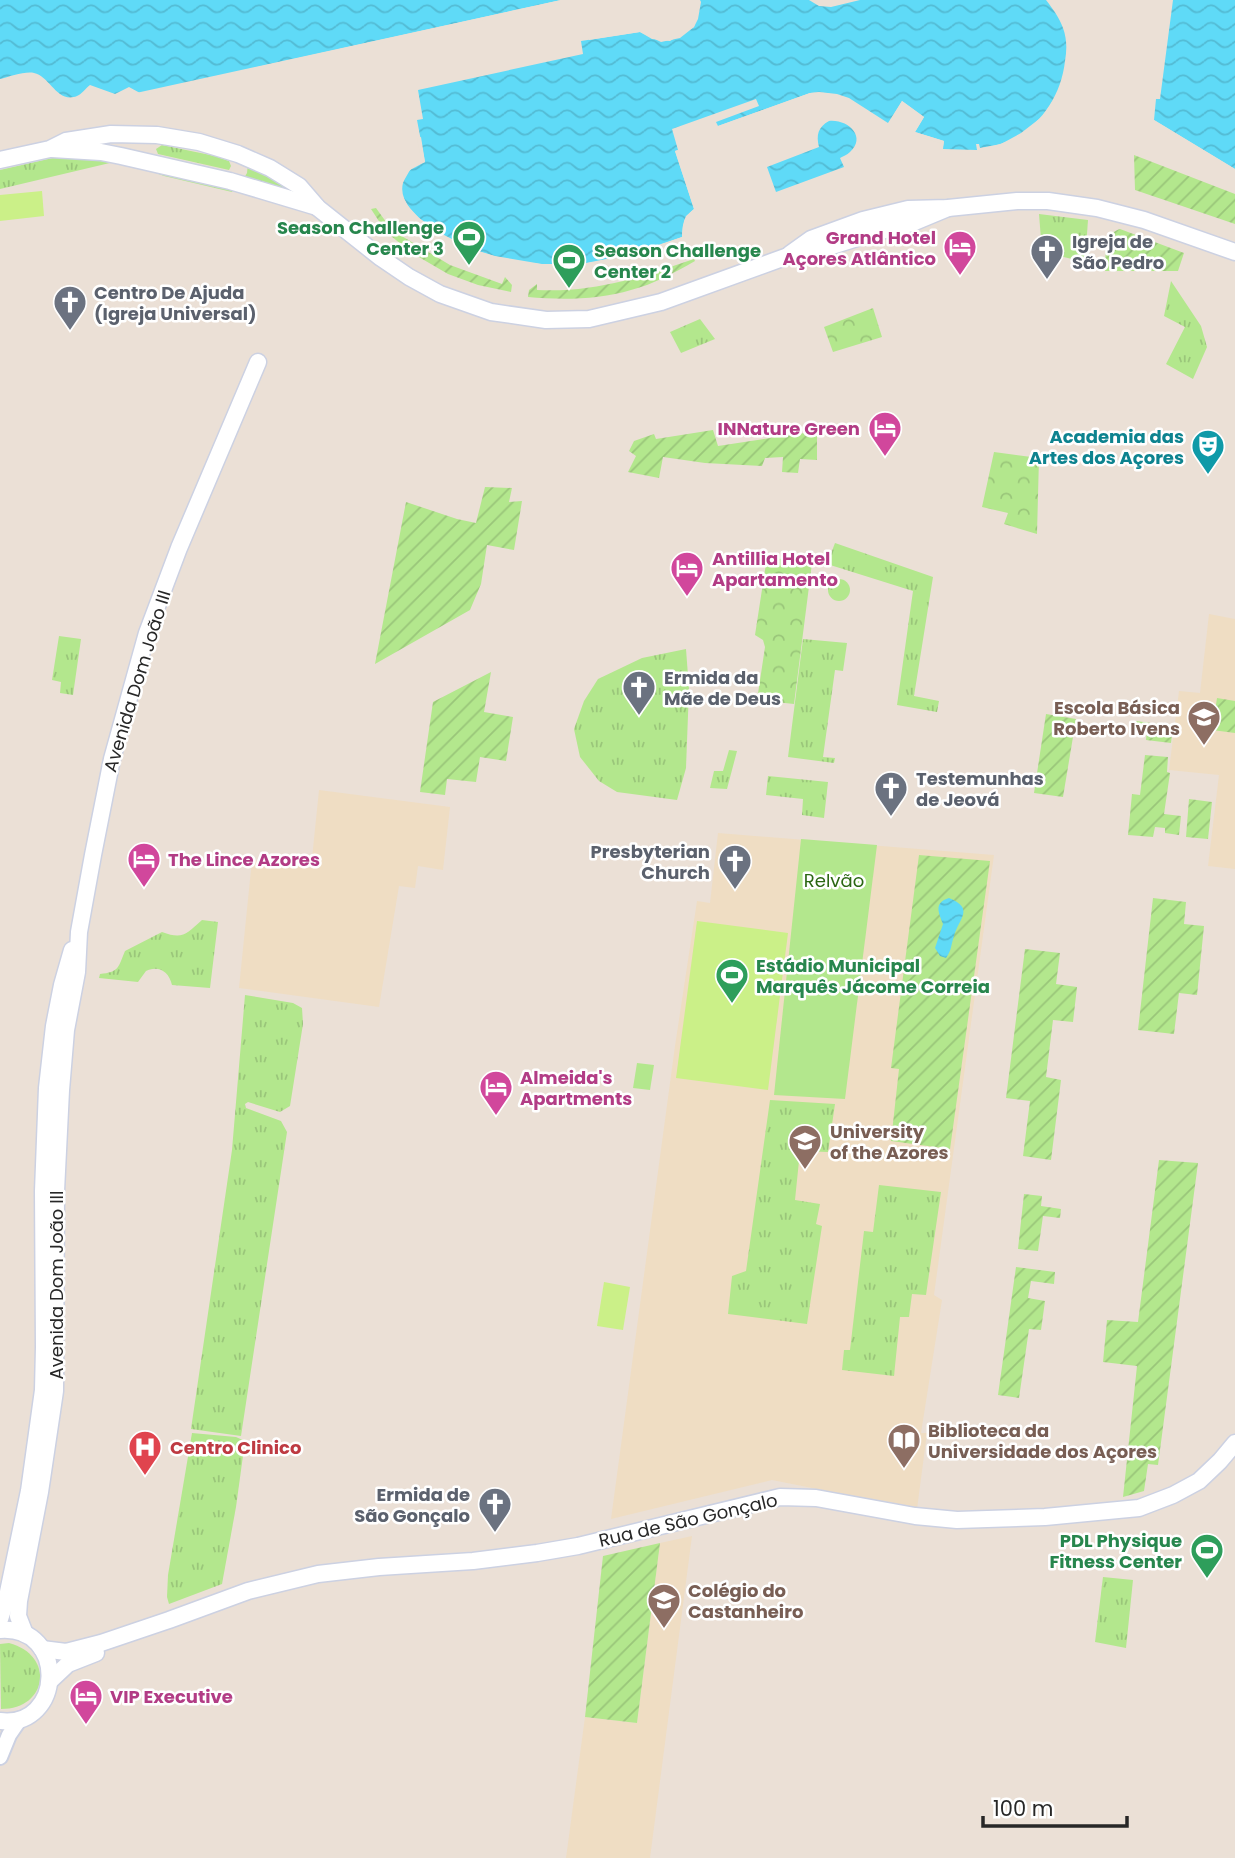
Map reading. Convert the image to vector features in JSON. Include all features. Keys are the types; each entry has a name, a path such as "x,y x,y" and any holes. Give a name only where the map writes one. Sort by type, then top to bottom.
{"main road":[{"path":"0,160 50,149 66,141 111,134 157,135 199,142 238,154 270,168 299,186 318,208 381,258 440,294 491,312 546,320 589,318 661,302 788,256 816,251 873,233 910,216 948,208 1017,201 1048,201 1087,206 1144,220 1235,252"},
{"path":"50,149 121,156 230,181 318,208"},
{"name":"Avenida Dom João III","path":"25,1634 18,1616 19,1601 40,1492 56,1381 58,1147 65,1042 77,972 79,932 112,759 147,633 179,548 258,362"},
{"name":"Avenida Dom João III","path":"0,1619 8,1597 29,1491 39,1422 44,1367 43,1191 47,1088 62,985 79,932"},
{"name":"Rua de São Gonçalo","path":"42,1649 66,1652 101,1643 248,1591 318,1574 379,1567 473,1562 537,1553 578,1546 780,1497 817,1498 915,1516 957,1520 1045,1517 1139,1508 1199,1481 1235,1443"},
{"name":"Rua de São Gonçalo","path":"51,1680 68,1664 151,1631 169,1620"},
{"path":"0,1630 15,1631 32,1638 47,1659 51,1680 44,1700 30,1715 6,1722 0,1721"}],"street":[{"path":"0,1757 9,1735 20,1719"}],"shaded area":[{"name":"Escola Básica Roberto Ivens","path":"1209,614 1235,619 1235,869 1208,866 1219,775 1169,770 1179,691 1200,693"},
{"path":"319,790 450,807 443,870 418,866 415,888 399,886 379,1007 239,988 252,860 311,868"},
{"name":"University of the Azores","path":"718,833 994,855 934,1295 942,1300 921,1433 927,1433 917,1509 772,1480 611,1519 697,901 710,903"},
{"name":"Colégio do Castanheiro","path":"692,1536 650,1858 566,1858 585,1717 637,1723 660,1543"}],"green space":[{"path":"162,145 215,156 229,161 231,166 229,170 158,154 156,149"},
{"path":"92,155 235,187 232,192 114,162 0,189 0,170 61,156"},
{"path":"1134,155 1235,194 1235,224 1135,190"},
{"path":"248,163 290,185 290,193 244,178"},
{"path":"42,191 44,216 0,221 0,195"},
{"path":"376,208 389,226 400,235 450,265 502,284 505,277 512,285 511,292 478,285 448,274 412,253 386,232 371,209"},
{"path":"1039,214 1088,220 1085,262 1042,252"},
{"path":"1120,229 1184,253 1178,271 1105,271 1108,240"},
{"path":"694,259 695,261 664,278 639,288 606,296 553,299 528,297 529,290 537,284 537,290 598,286 636,278"},
{"path":"1171,281 1201,326 1207,347 1193,379 1166,364 1185,327 1164,316"},
{"path":"873,308 882,337 833,352 824,327"},
{"path":"700,319 715,339 681,353 670,332"},
{"path":"713,430 718,446 817,431 817,460 800,459 798,473 782,472 783,457 765,458 762,466 705,463 663,457 659,478 628,472 636,456 629,451 634,441 654,434 656,439"},
{"path":"994,452 1039,458 1037,534 1004,524 1008,513 982,507"},
{"path":"485,487 512,488 509,502 522,501 514,550 487,545 481,584 470,610 375,664 406,502 476,523"},
{"path":"835,543 933,577 914,696 939,701 937,712 897,705 913,591 827,564"},
{"path":"767,557 812,563 794,704 757,700 765,647 763,640 755,635"},
{"path":"839,579 847,582 850,590 847,598 839,601 831,598 828,590 831,582"},
{"path":"59,636 81,639 73,695 60,693 61,682 52,680"},
{"path":"803,639 847,643 843,671 835,670 823,757 835,758 834,763 788,757"},
{"path":"686,649 689,689 686,768 677,800 617,792 599,781 580,757 574,729 584,701 598,679 642,658"},
{"path":"491,672 484,712 513,717 506,761 480,757 476,782 447,779 445,795 420,792 433,702"},
{"path":"1217,698 1235,701 1235,733 1212,730"},
{"path":"1046,714 1076,719 1063,797 1034,793"},
{"path":"1136,721 1173,726 1171,743 1146,740 1147,730 1136,728"},
{"path":"729,750 737,751 727,789 710,788 714,771 723,771"},
{"path":"1145,755 1168,757 1167,772 1170,773 1164,814 1181,816 1179,835 1165,833 1165,828 1155,827 1153,837 1128,835 1132,794 1140,795"},
{"path":"768,776 828,782 824,818 802,815 803,799 766,795"},
{"path":"1189,799 1212,802 1208,839 1186,837"},
{"name":"Relvão","path":"801,839 877,845 845,1099 774,1095"},
{"path":"919,855 990,861 950,1149 891,1141 899,1069 891,1068"},
{"path":"1153,898 1186,902 1184,924 1204,926 1197,995 1179,993 1174,1034 1138,1030"},
{"path":"202,920 218,922 210,988 172,985 166,973 159,969 146,971 138,982 99,978 100,974 117,968 125,951 162,932 184,934"},
{"name":"Estádio Municipal Marquês Jácome Correia","path":"697,921 788,933 768,1090 676,1078"},
{"path":"1025,949 1060,953 1056,984 1077,987 1073,1022 1053,1020 1046,1077 1061,1080 1051,1160 1023,1156 1030,1101 1006,1098"},
{"path":"245,995 293,1003 302,1008 303,1024 290,1106 280,1112 248,1102 245,1104 246,1108 281,1121 287,1132 241,1436 191,1429 232,1150"},
{"path":"637,1063 654,1065 650,1090 633,1088"},
{"path":"770,1100 835,1104 828,1152 800,1151 795,1200 820,1204 816,1224 822,1226 807,1324 728,1314 732,1276 746,1271"},
{"path":"1159,1160 1198,1163 1158,1465 1148,1464 1144,1491 1123,1497 1137,1366 1103,1362 1107,1320 1138,1322"},
{"path":"879,1185 941,1192 926,1295 912,1294 909,1317 900,1317 894,1376 842,1370 844,1350 850,1350 864,1231 873,1232"},
{"path":"1024,1194 1042,1196 1041,1206 1061,1209 1060,1218 1043,1216 1038,1251 1018,1249"},
{"path":"1016,1267 1055,1272 1054,1284 1031,1281 1028,1298 1045,1301 1041,1330 1029,1329 1019,1398 998,1395"},
{"path":"604,1282 630,1287 623,1330 597,1326"},
{"path":"192,1433 236,1437 245,1441 222,1584 169,1604 168,1575"},
{"path":"660,1543 637,1723 585,1717 603,1556"},
{"path":"1103,1577 1133,1580 1126,1648 1095,1642"},
{"path":"9,1643 24,1649 34,1658 40,1680 29,1700 17,1707 1,1709 0,1644"}],"water":[{"path":"0,0 561,0 140,93 129,87 115,94 90,85 79,95 70,97 59,93 40,75 34,73 0,79"},
{"path":"700,0 809,0 819,6 831,7 860,0 1046,0 1058,17 1064,32 1066,44 1062,77 1048,107 1026,131 997,145 980,148 979,144 976,144 977,150 943,149 944,141 915,132 924,117 902,101 888,124 851,101 821,93 810,93 718,126 716,122 759,106 756,99 672,129 678,150 675,151 694,209 684,221 682,237 648,249 595,262 558,265 497,257 472,249 438,232 426,224 407,204 403,194 404,179 411,169 425,162 417,120 423,119 418,90 583,54 581,41 640,32 652,39 670,41 694,27"},
{"path":"1173,0 1235,0 1235,169 1154,120 1156,99 1160,99"},
{"path":"829,121 843,123 856,135 855,146 840,158 844,167 776,192 767,167 819,147 819,132"},
{"path":"949,898 961,906 963,914 946,958 940,956 935,948 943,924 939,906"}],"pier":[{"path":"565,0 562,3 141,96 136,93"},
{"path":"697,0 701,2 698,19 694,27 680,38 661,42 640,32 589,40 588,36 640,29 662,39 679,35 695,18"},
{"path":"819,92 849,98 888,123 902,101 924,117 915,132 944,141 942,152 939,150 940,143 912,135 919,118 903,106 888,127 847,101 827,96 811,96 719,129 718,126"},
{"path":"1054,99 1058,100 1045,118 1023,136 1002,147 980,151 980,148 1001,144 1021,133 1043,116"},
{"path":"1154,120 1235,169 1235,172 1154,124"},
{"path":"421,137 425,162 410,170 402,184 402,195 408,206 419,218 444,235 472,249 495,256 542,264 581,264 631,254 682,237 686,216 694,209 675,151 678,150 698,210 687,222 684,239 632,258 600,265 556,268 502,262 442,238 421,224 406,209 399,195 399,184 407,167 421,159 417,138"}],"place":[{"name":"Season Challenge Center 3","path":"469,267"},
{"name":"Grand Hotel Açores Atlântico","path":"960,277"},
{"name":"Igreja de São Pedro","path":"1047,281"},
{"name":"Season Challenge Center 2","path":"569,290"},
{"name":"Centro De Ajuda (Igreja Universal)","path":"70,332"},
{"name":"INNature Green","path":"885,458"},
{"name":"Academia das Artes dos Açores","path":"1208,476"},
{"name":"Antillia Hotel Apartamento","path":"687,598"},
{"name":"Ermida da Mãe de Deus","path":"639,717"},
{"name":"Escola Básica Roberto Ivens","path":"1204,747"},
{"name":"Testemunhas de Jeová","path":"891,818"},
{"name":"The Lince Azores","path":"144,889"},
{"name":"Presbyterian Church","path":"735,891"},
{"name":"Estádio Municipal Marquês Jácome Correia","path":"732,1005"},
{"name":"Almeida's Apartments","path":"496,1117"},
{"name":"University of the Azores","path":"805,1171"},
{"name":"Biblioteca da Universidade dos Açores","path":"904,1470"},
{"name":"Centro Clinico","path":"145,1477"},
{"name":"Ermida de São Gonçalo","path":"495,1534"},
{"name":"PDL Physique Fitness Center","path":"1207,1580"},
{"name":"Colégio do Castanheiro","path":"664,1630"},
{"name":"VIP Executive","path":"86,1726"}]}
